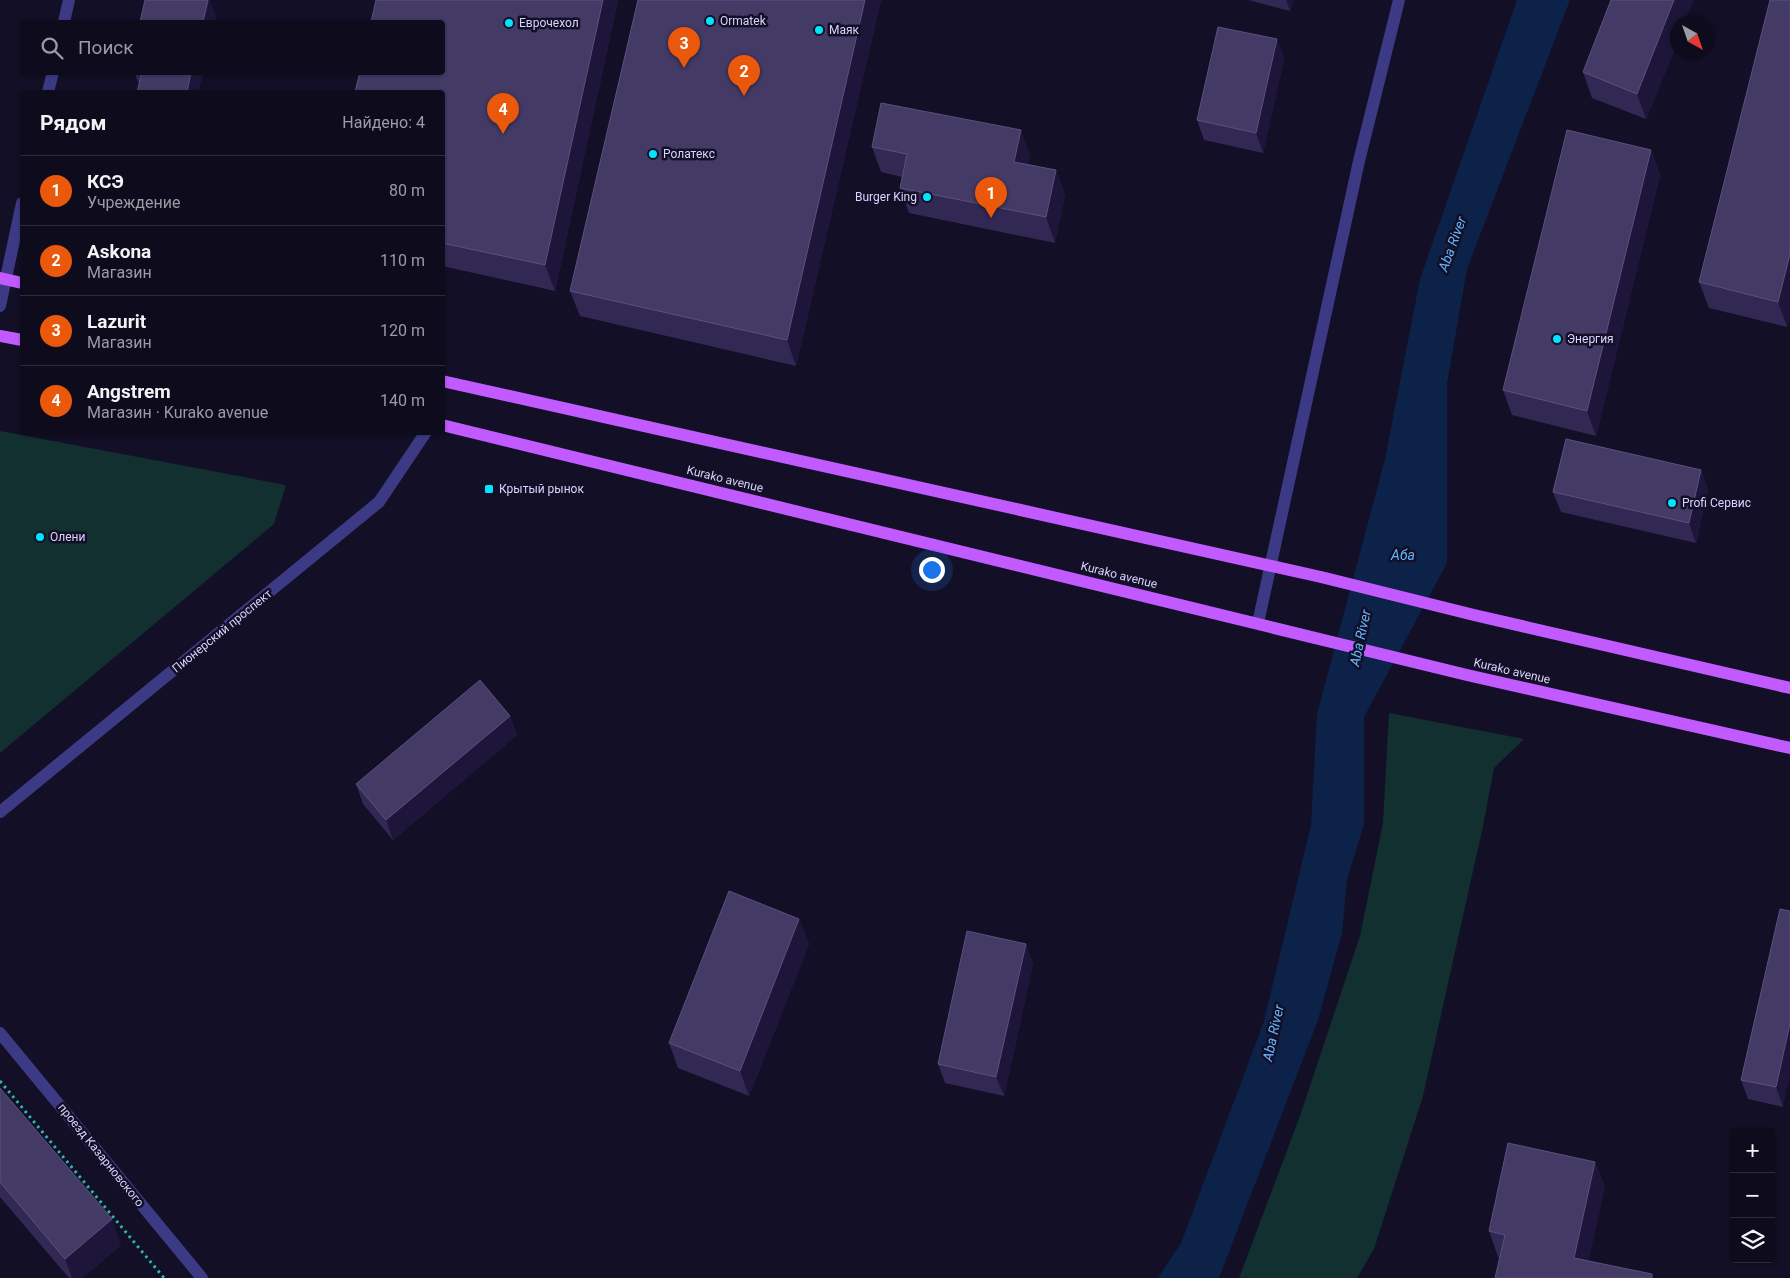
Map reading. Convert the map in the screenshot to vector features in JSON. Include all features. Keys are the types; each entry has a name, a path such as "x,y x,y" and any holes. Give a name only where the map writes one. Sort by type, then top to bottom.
{"main road":[{"path":"3,279 20,283"},
{"path":"0,336 20,340"},
{"path":"445,382 1322,577 1474,615 1790,688"},
{"name":"Kurako avenue","path":"445,426 1314,638 1790,748"}],"street":[{"path":"65,20 70,0"},
{"path":"1258,623 1359,161 1399,0"},
{"path":"48,90 52,75"},
{"path":"0,306 3,279 20,211"},
{"name":"Пионерский проспект","path":"0,812 378,502 424,435"},
{"name":"проезд Казарновского","path":"0,1033 202,1278"}],"path":[{"path":"0,1081 164,1278"}],"green space":[{"path":"0,431 286,485 274,524 0,753"},
{"path":"1389,713 1524,739 1494,768 1483,826 1423,1096 1374,1249 1357,1278 1239,1278 1300,1116 1360,936 1383,823"}],"water":[{"name":"Аба","path":"1517,0 1570,0 1467,269 1447,384 1447,563 1364,717 1364,824 1347,880 1342,933 1318,1020 1219,1278 1158,1278 1181,1243 1264,1021 1311,825 1317,714 1385,459 1420,279"}],"building":[{"path":"145,0 208,0 203,20 140,20"},
{"path":"376,0 603,0 545,265 445,244 445,90 356,90 359,75 445,75 445,20 371,20"},
{"path":"638,0 865,0 787,340 570,291"},
{"path":"1611,0 1674,0 1637,94 1583,72"},
{"path":"1770,0 1790,0 1790,254 1778,302 1699,282"},
{"path":"1218,27 1277,39 1256,133 1197,120"},
{"path":"141,75 190,75 187,90 138,90"},
{"path":"881,103 1021,130 1014,162 1056,170 1046,217 900,188 907,154 872,147"},
{"path":"1567,130 1651,150 1587,411 1503,390"},
{"path":"1566,439 1701,470 1689,523 1553,492"},
{"path":"480,680 510,716 386,820 356,784"},
{"path":"729,891 799,919 740,1071 669,1043"},
{"path":"1780,909 1790,911 1790,1024 1776,1087 1741,1080"},
{"path":"967,931 1026,944 996,1077 938,1064"},
{"path":"0,1088 112,1219 65,1259 0,1182"},
{"path":"1508,1143 1595,1162 1574,1258 1652,1274 1652,1278 1495,1278 1505,1235 1489,1231"}],"place":[{"name":"Ormatek","path":"710,21"},
{"name":"Еврочехол","path":"509,23"},
{"name":"Маяк","path":"819,30"},
{"name":"Lazurit","path":"684,68"},
{"name":"Askona","path":"744,96"},
{"name":"Angstrem","path":"503,134"},
{"name":"Ролатекс","path":"653,154"},
{"name":"Burger King","path":"927,197"},
{"name":"КСЭ","path":"991,218"},
{"name":"Энергия","path":"1557,339"},
{"name":"Крытый рынок","path":"489,489"},
{"name":"Profi Cервис","path":"1672,503"},
{"name":"Олени","path":"40,537"}],"water label":[{"name":"Aba River","path":"1452,244"},
{"name":"Aba River","path":"1360,638"},
{"name":"Aba River","path":"1273,1033"}]}
